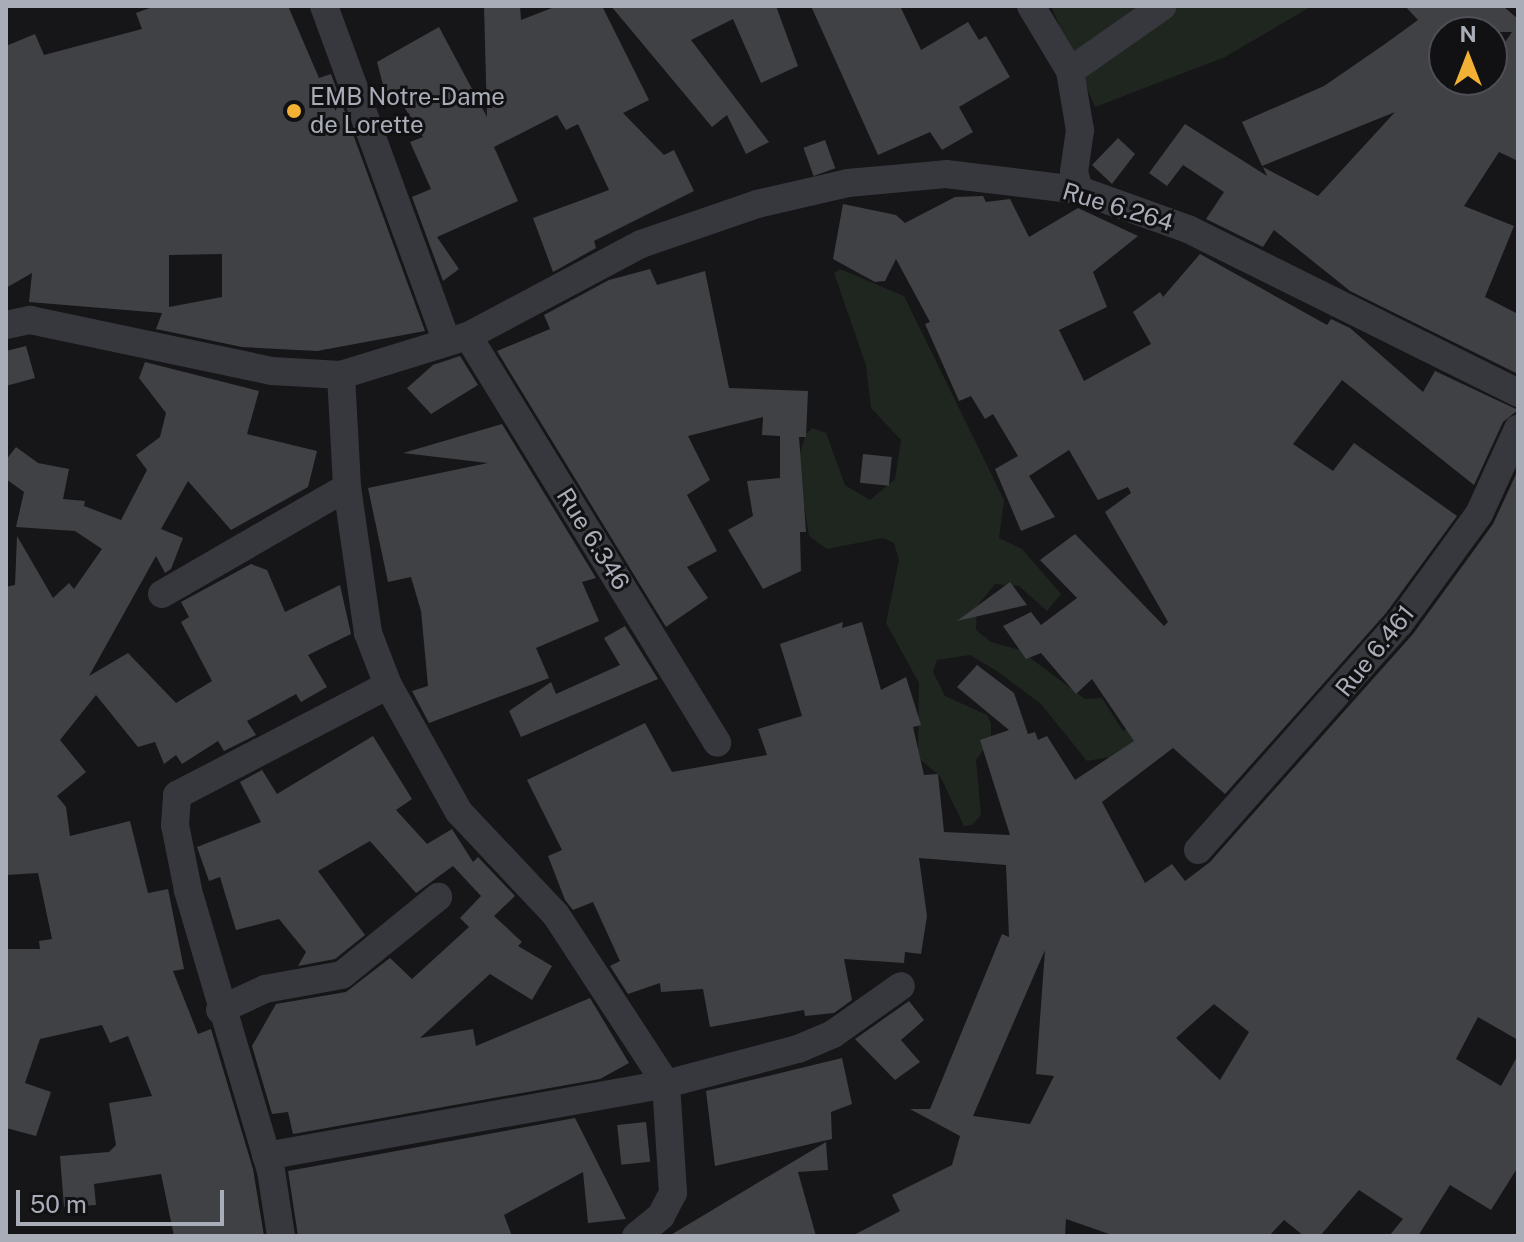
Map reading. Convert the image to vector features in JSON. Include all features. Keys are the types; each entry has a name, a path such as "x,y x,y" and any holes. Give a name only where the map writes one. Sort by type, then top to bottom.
{"street":[{"name":"Rue 6.346","path":"324,6 457,339 717,743"},
{"path":"1031,6 1070,71 1080,130 1074,172 1079,190"},
{"path":"1070,71 1163,6"},
{"name":"Rue 6.264","path":"341,375 457,339 641,244 757,204 848,183 946,174 1079,190 1188,229 1518,393"},
{"path":"6,325 30,320 272,371 341,375 347,487 368,633 388,685 459,812 556,915 666,1084 673,1193 661,1216 636,1236"},
{"name":"Rue 6.461","path":"1198,850 1399,624 1479,514 1518,429"},
{"path":"162,594 347,487"},
{"path":"281,1236 266,1156 220,1010 188,890 175,825 177,795 388,685"},
{"path":"220,1010 265,989 342,975 438,897"},
{"path":"266,1156 666,1084 833,1034 901,986"}],"shaded area":[{"path":"1051,6 1312,6 1225,57 1095,107"},
{"path":"840,269 904,296 1004,500 999,538 1022,549 1061,594 1047,611 1019,586 995,584 977,606 976,630 991,642 1020,650 1085,699 1102,698 1123,731 1165,708 1179,717 1110,757 1087,761 1041,704 997,671 970,655 937,660 933,672 945,696 987,715 991,724 991,739 976,760 981,815 972,825 964,826 940,776 918,758 919,683 886,623 899,560 894,543 883,538 827,549 809,536 797,463 806,434 812,428 826,433 845,485 870,500 895,479 901,440 871,408 866,365 834,273"}],"building":[{"path":"155,6 288,6 319,78 331,74 425,331 317,351 242,347 156,329 162,313 29,302 32,273 6,288 6,46 35,34 44,55 142,29 136,13","holes":["222,254 222,297 169,307 169,255"]},
{"path":"484,6 520,6 521,20 557,6 602,6 649,100 623,113 664,155 674,150 694,191 594,241 596,248 553,272 533,218 609,190 578,124 566,130 557,115 494,147 518,201 437,237 459,269 443,281 412,197 431,189 410,142 423,137 396,94 387,100 377,62 439,27 487,117"},
{"path":"611,6 776,6 798,66 761,83 733,19 691,40 769,142 746,154 727,115 712,127"},
{"path":"811,6 900,6 921,50 968,22 979,40 986,36 1010,77 959,107 973,132 942,150 930,132 878,155"},
{"path":"1405,6 1503,6 1518,19 1518,161 1499,152 1464,206 1514,226 1485,297 1518,314 1518,374 1350,291 1274,230 1263,247 1206,219 1224,192 1183,165 1167,186 1149,173 1185,124 1267,176 1263,167 1318,196 1395,112 1262,166 1242,122 1324,86 1418,20"},
{"path":"1118,138 1135,154 1112,184 1092,165"},
{"path":"825,140 835,168 814,176 803,148"},
{"path":"983,196 986,202 1010,199 1029,237 1078,208 1138,236 1093,272 1107,307 1059,330 1084,381 1151,344 1133,312 1160,292 1163,297 1200,254 1327,325 1331,319 1350,328 1423,392 1435,371 1518,410 1503,422 1474,485 1342,380 1293,444 1333,471 1354,443 1457,516 1386,613 1225,794 1173,748 1102,802 1145,883 1172,864 1185,881 1210,862 1413,634 1493,524 1518,470 1518,1040 1478,1017 1456,1059 1501,1086 1518,1055 1518,1167 1491,1210 1450,1185 1418,1236 1389,1236 1403,1219 1359,1190 1320,1236 1304,1236 1284,1220 1269,1236 1115,1236 1066,1219 1065,1236 852,1236 900,1211 892,1195 952,1165 960,1136 910,1109 930,1109 1002,934 1009,937 1006,865 919,858 927,916 921,954 905,952 904,963 844,959 852,1000 834,1013 805,1016 804,1010 710,1027 703,989 661,992 660,983 628,994 610,966 620,961 593,902 573,910 565,900 548,856 562,850 527,780 645,723 672,772 767,755 758,729 802,716 780,644 843,622 842,628 862,622 881,690 906,677 921,725 913,727 924,775 938,774 944,832 1010,835 980,740 1009,730 957,687 977,665 1014,693 1028,734 1035,732 1038,740 1047,736 1075,780 1134,741 1092,679 1076,694 1041,653 1026,659 1003,626 1031,612 1041,625 1077,598 1040,560 1075,534 1164,626 1168,622 1105,512 1131,493 1128,487 1098,500 1069,450 1029,476 1055,517 1021,531 995,469 1018,456 993,414 985,419 971,396 959,401 925,324 930,322 896,259 885,281 875,282 833,259 843,204 896,215 905,223 955,197","holes":["1045,950 1036,1074 1054,1076 1030,1124 973,1116","1214,1004 1249,1032 1220,1080 1176,1038"]},
{"path":"650,269 657,285 705,271 729,388 808,391 806,437 799,437 806,532 800,532 801,571 763,589 728,530 753,516 747,481 780,478 780,436 762,435 763,417 688,436 710,480 687,495 717,551 687,567 708,598 666,627 497,351 550,329 544,315 609,280"},
{"path":"26,346 35,378 6,386 6,351"},
{"path":"460,356 478,385 431,414 407,388 433,365"},
{"path":"145,362 259,391 247,434 317,451 308,487 231,530 188,481 161,529 183,538 171,569 165,573 156,556 89,676 128,653 176,703 212,681 181,622 189,617 181,602 251,564 267,570 285,612 340,585 351,634 308,655 327,687 301,702 296,694 247,721 256,735 224,751 218,741 182,764 176,755 164,764 155,742 138,747 96,695 60,740 86,772 57,796 66,807 70,836 130,821 148,893 168,889 184,969 173,971 198,1034 211,1029 253,1169 264,1236 174,1236 161,1174 94,1184 96,1205 64,1207 60,1156 109,1152 116,1145 109,1103 152,1096 128,1036 110,1043 102,1025 40,1039 25,1083 51,1092 36,1136 6,1128 8,949 40,949 39,941 52,939 38,873 6,875 6,587 15,585 17,536 53,598 69,583 74,589 102,549 75,531 16,527 24,492 6,479 6,460 16,447 38,463 69,469 63,499 85,501 84,506 121,520 147,470 136,455 160,437 166,413 139,378"},
{"path":"502,424 596,578 582,582 599,621 536,648 549,678 429,723 412,691 428,686 421,611 411,577 388,582 368,488 488,463 403,453"},
{"path":"863,454 892,457 889,486 860,483"},
{"path":"1010,582 1027,605 957,621"},
{"path":"625,626 658,679 521,737 509,711 551,682 556,694 620,665 604,638"},
{"path":"373,736 412,799 396,810 427,844 452,829 473,862 478,857 515,896 494,916 522,942 518,946 552,966 532,1000 490,974 420,1038 473,1029 476,1046 590,998 629,1063 600,1079 293,1134 288,1112 272,1114 252,1046 276,1004 346,992 390,958 412,979 469,927 460,918 481,896 453,866 416,893 370,841 318,871 365,935 335,959 298,966 306,952 279,919 236,930 220,877 209,881 197,847 261,822 240,782 262,770 277,794"},
{"path":"909,1001 924,1020 901,1040 920,1062 895,1080 855,1039"},
{"path":"842,1058 852,1104 831,1112 832,1139 715,1166 706,1091"},
{"path":"575,1118 626,1219 588,1223 583,1172 504,1215 512,1236 298,1236 288,1171"},
{"path":"646,1122 650,1162 621,1165 617,1125"},
{"path":"826,1142 828,1170 798,1172 816,1236 669,1236"}],"place":[{"name":"EMB Notre-Dame de Lorette","path":"294,111"}]}
